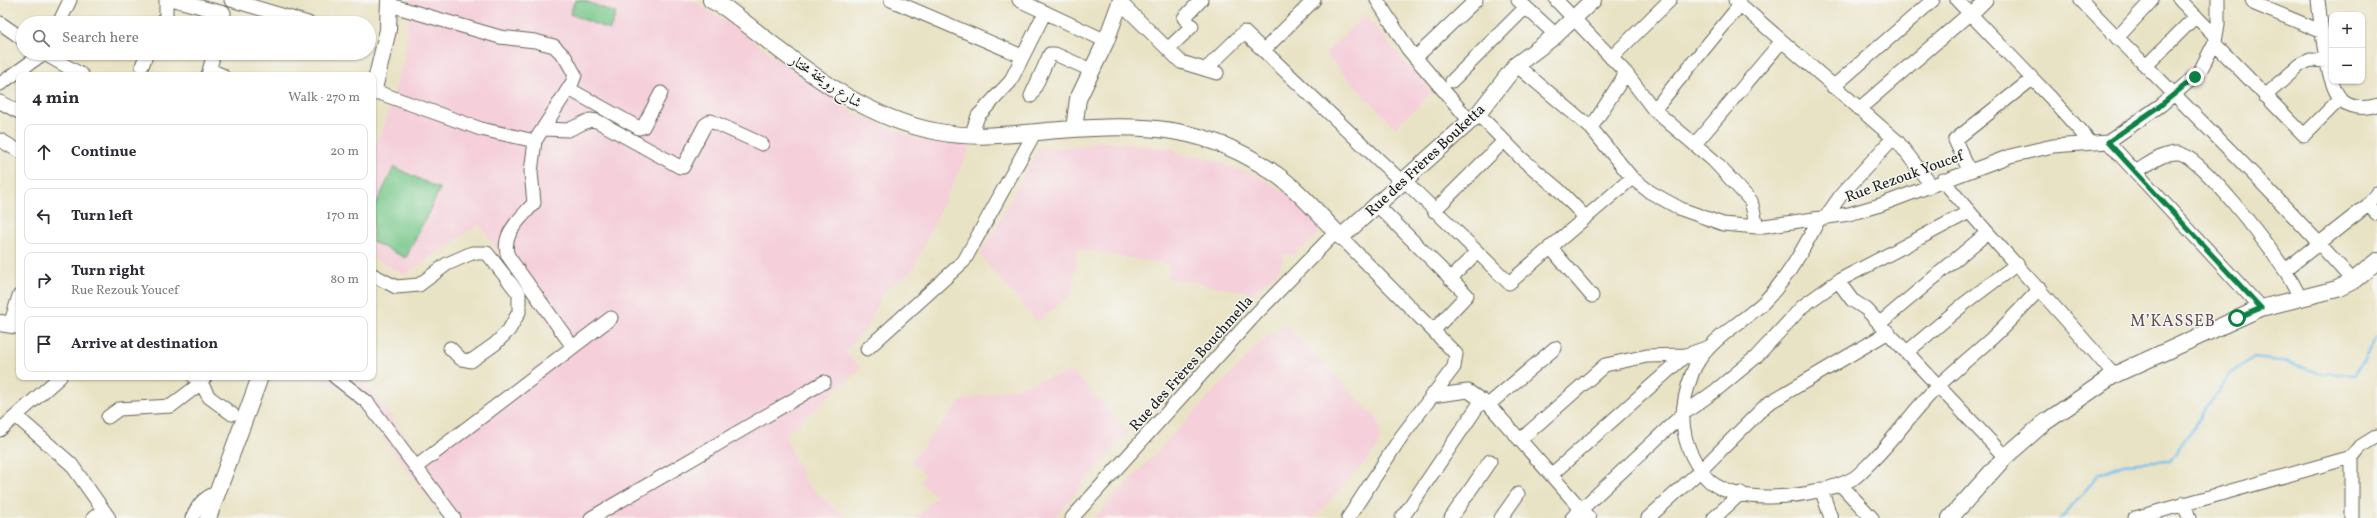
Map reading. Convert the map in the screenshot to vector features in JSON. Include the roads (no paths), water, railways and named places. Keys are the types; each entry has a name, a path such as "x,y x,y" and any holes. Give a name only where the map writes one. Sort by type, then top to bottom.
{"main road":[{"name":"شارع رويخة مختار","path":"711,0 728,5 854,102 881,115 907,124 939,132 971,136 1145,126 1174,131 1220,144 1251,159 1277,175 1339,234"},
{"name":"Rue des Frères Bouketta","path":"1339,234 1377,205 1473,117 1516,65 1556,35 1593,0"},
{"path":"1074,129 1078,99 1106,41 1121,1"},
{"path":"376,80 388,30 390,2"},
{"path":"1950,518 2006,457 2057,413 2114,375 2261,308 2332,291 2353,281 2377,261"},
{"path":"208,518 259,380"}],"street":[{"path":"63,16 70,0"},
{"path":"166,0 166,16"},
{"path":"174,0 217,16"},
{"path":"223,16 231,0 285,16"},
{"path":"891,0 1022,56"},
{"path":"1019,0 1106,41"},
{"path":"1168,50 1192,26 1184,18 1201,0"},
{"path":"1264,50 1314,0"},
{"path":"1377,0 1415,58 1473,117 1504,140 1585,217"},
{"path":"1415,58 1476,0"},
{"path":"1556,0 1626,73 1654,110 1713,160 1751,201 1757,228"},
{"path":"1611,58 1670,0"},
{"path":"1833,87 1932,0"},
{"path":"1957,0 2090,142"},
{"path":"1859,109 1986,0"},
{"path":"2081,0 2319,243 2353,281"},
{"path":"2117,38 2152,0"},
{"path":"2180,0 2196,16 2215,40 2265,96 2304,136 2340,99"},
{"path":"2218,0 2215,40 2199,73 2174,94 2108,142 2137,171 2261,308"},
{"path":"2252,0 2255,4 2323,32"},
{"path":"2318,0 2331,78 2340,99 2348,104 2361,108 2377,105"},
{"path":"1121,1 1181,62 1212,71 1244,32 1403,181 1504,280 1511,283 1550,247 1632,178"},
{"path":"390,2 500,37 535,41 554,46 573,69 574,75 569,89 536,141 531,172 534,203 507,236 505,249 508,256 573,347"},
{"path":"1654,110 1738,2 1833,87 1893,138 1969,212 2040,288 2114,375"},
{"path":"1452,81 1522,4 1556,35"},
{"path":"971,136 978,116 1010,82 1045,12"},
{"path":"2146,66 2196,16"},
{"path":"0,23 16,34"},
{"path":"1695,144 1782,42"},
{"path":"1031,96 1050,54 1056,54 1091,70"},
{"path":"17,72 34,60"},
{"path":"56,60 77,72"},
{"path":"142,66 144,60"},
{"path":"214,60 214,72"},
{"path":"2265,96 2300,65 2310,60 2328,61"},
{"name":"Rue Rezouk Youcef","path":"1516,65 1591,128 1632,178 1650,192 1681,209 1736,227 1757,228 1822,219 1880,205 1937,182 2010,156 2046,147 2090,142 2108,142"},
{"path":"0,84 16,73"},
{"path":"1591,128 1626,73"},
{"path":"1969,170 1955,140 2032,79"},
{"path":"569,89 639,128 643,128 661,93"},
{"path":"376,93 481,129 536,141"},
{"path":"0,102 16,110"},
{"path":"544,128 568,130 590,120 597,121 680,167 683,167 705,125 711,121 762,144"},
{"path":"867,350 964,260 1035,132"},
{"path":"1551,475 1692,358 1712,346 1764,301 1801,255 1822,219 1841,195 1893,138"},
{"path":"0,140 16,149"},
{"path":"1434,211 1504,140"},
{"path":"2137,171 2171,153 2180,153 2189,158 2219,186 2285,270 2301,299"},
{"path":"2285,270 2319,243 2372,209 2377,193"},
{"path":"1377,205 1467,295 1434,330"},
{"path":"1432,396 1468,391 1485,403 1551,475 1581,515 1683,414 1715,391 1756,357 1802,306 1838,282 1969,212"},
{"path":"1648,518 1701,470 1767,404 1883,328 1987,233"},
{"path":"1339,234 1456,354 1454,367 1432,396 1348,518"},
{"name":"Rue des Frères Bouchmella","path":"1072,518 1255,315 1339,234"},
{"path":"1550,247 1592,296"},
{"path":"376,277 396,287 420,285 447,264 472,253 487,253 519,294 519,312 509,330 495,344 472,361 461,359 450,348"},
{"path":"1450,279 1476,253"},
{"path":"1907,352 1964,304 2017,264"},
{"path":"1838,282 1852,300 1866,309 2006,457"},
{"path":"1692,358 1683,414 1685,441 1701,470 1714,485 1741,493 1773,498 1821,489 1855,478 1884,450 1938,386 1992,338 2040,288"},
{"path":"10,324 16,305"},
{"path":"416,467 611,318"},
{"path":"1402,518 1485,403 1555,348"},
{"path":"1520,440 1605,365 1647,356 1692,358"},
{"path":"0,430 57,380"},
{"path":"108,417 119,409 171,406 199,380"},
{"path":"200,380 209,397 232,414"},
{"path":"339,380 368,402 454,518"},
{"path":"591,518 824,382"},
{"path":"16,416 71,464 102,515"},
{"path":"2135,518 2352,457 2361,446 2377,436"},
{"path":"2352,457 2352,518"},
{"path":"1451,518 1490,461"},
{"path":"1840,484 1872,518"},
{"path":"1821,489 1831,518"},
{"path":"192,518 200,503 207,495 218,492"},
{"path":"1714,518 1741,493"},
{"path":"1501,518 1518,494"},
{"path":"2184,503 2189,518"}],"waterway":[{"path":"2060,518 2065,515 2099,474 2123,464 2170,461 2231,373 2253,358 2281,361 2320,373 2355,375 2377,337"}],"district":[{"name":"M’KASSEB","path":"2173,320"}]}
